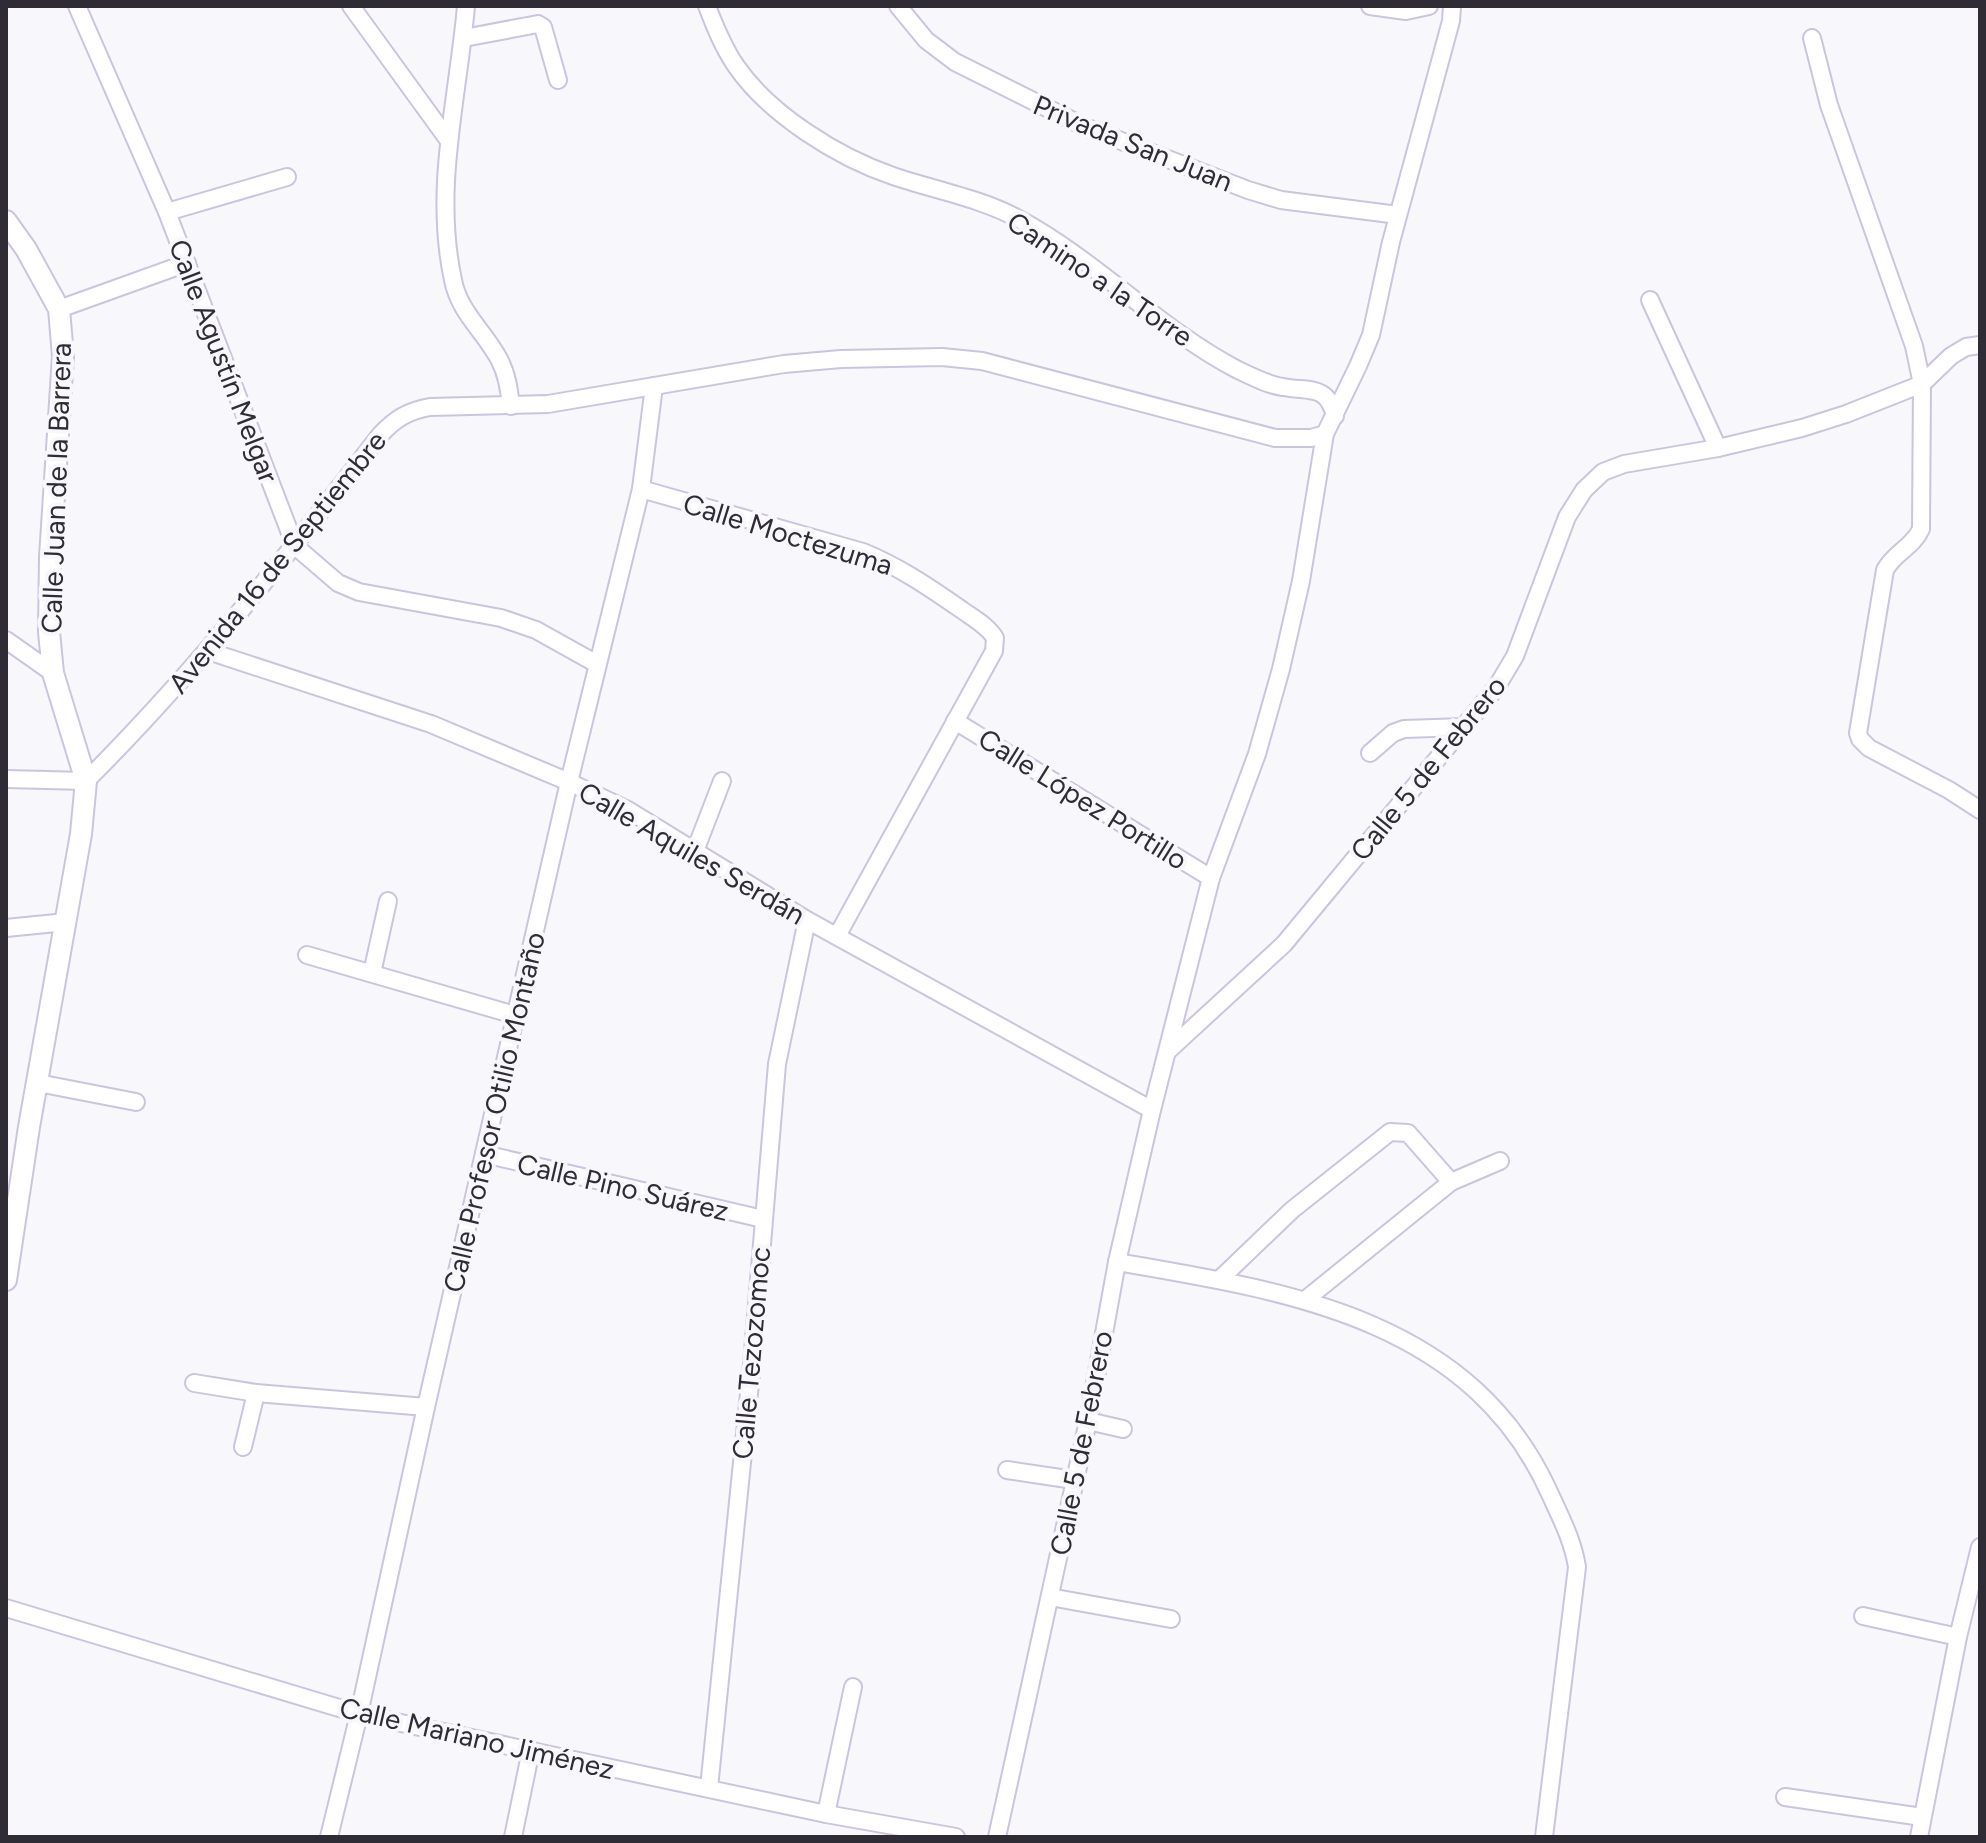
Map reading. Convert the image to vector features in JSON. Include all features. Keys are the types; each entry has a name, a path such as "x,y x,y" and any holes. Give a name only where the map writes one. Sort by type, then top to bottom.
{"street":[{"name":"Calle Agustín Melgar","path":"77,6 167,212 295,546 330,576 359,592 501,618 536,630 597,664"},
{"path":"351,6 449,141"},
{"path":"466,6 449,141 445,213 452,279 465,312 491,346 505,371 511,406"},
{"name":"Camino a la Torre","path":"707,6 737,68 763,98 798,126 828,145 890,175 1017,218 1207,351 1271,384 1322,393 1332,403 1335,416"},
{"name":"Privada San Juan","path":"898,6 926,40 955,62 1085,127 1281,200 1398,215"},
{"path":"1370,6 1406,11 1427,6"},
{"name":"Calle 5 de Febrero","path":"997,1837 1088,1421 1117,1262 1152,1110 1211,878 1257,754 1281,669 1301,581 1325,434 1371,335 1398,215 1451,21 1452,6"},
{"path":"464,38 532,23 543,27 558,80"},
{"path":"1812,38 1829,105 1914,346 1922,384 1921,529 1908,546 1892,557 1885,570 1858,733 1869,748 1980,810"},
{"path":"167,212 287,177"},
{"name":"Calle Juan de la Barrera","path":"6,221 26,249 59,309 63,356 61,414 48,600 53,673 86,781"},
{"path":"59,309 187,263"},
{"path":"1650,300 1718,448"},
{"name":"Calle 5 de Febrero","path":"1169,1050 1284,944 1496,688 1515,656 1567,517 1584,490 1603,472 1624,464 1718,448 1802,428 1846,414 1922,384 1951,356 1966,347 1980,345"},
{"name":"Avenida 16 de Septiembre","path":"86,781 208,651 295,546 380,435 404,413 430,407 548,404 784,364 841,359 942,357 982,361 1275,438 1325,434"},
{"name":"Calle Profesor Otilio Montaño","path":"329,1837 569,782 641,489 654,386"},
{"name":"Calle Moctezuma","path":"641,489 863,552 912,575 984,626 995,638 994,651 955,721"},
{"path":"6,640 53,673"},
{"name":"Calle Aquiles Serdán","path":"208,651 431,724 628,810 807,920 1152,1110"},
{"path":"837,936 955,721"},
{"name":"Calle López Portillo","path":"955,721 1211,878"},
{"path":"1370,753 1393,733 1404,729 1465,727"},
{"path":"6,779 86,781 81,834 6,1280"},
{"path":"695,851 722,781"},
{"path":"372,973 388,901"},
{"name":"Calle Tezozomoc","path":"709,1788 752,1364 777,1064 807,920"},
{"path":"6,928 66,922"},
{"path":"307,955 518,1016"},
{"path":"38,1083 136,1102"},
{"path":"1220,1279 1292,1210 1383,1135 1396,1130 1408,1133 1451,1182"},
{"name":"Calle Pino Suárez","path":"484,1154 763,1219"},
{"path":"1305,1300 1451,1182 1500,1161"},
{"path":"1117,1262 1220,1279 1305,1300 1424,1349 1495,1407 1519,1436 1540,1471 1571,1542 1577,1567 1544,1837"},
{"path":"194,1383 256,1393 426,1407"},
{"path":"243,1447 256,1393"},
{"path":"1088,1421 1123,1429"},
{"path":"1007,1470 1074,1480"},
{"path":"1919,1837 1958,1637 1980,1547"},
{"path":"1050,1597 1171,1619"},
{"name":"Calle Mariano Jiménez","path":"6,1608 359,1714 826,1814 956,1837"},
{"path":"1863,1616 1958,1637"},
{"path":"826,1814 853,1687"},
{"path":"513,1837 531,1750"},
{"path":"1785,1797 1922,1817"}]}
